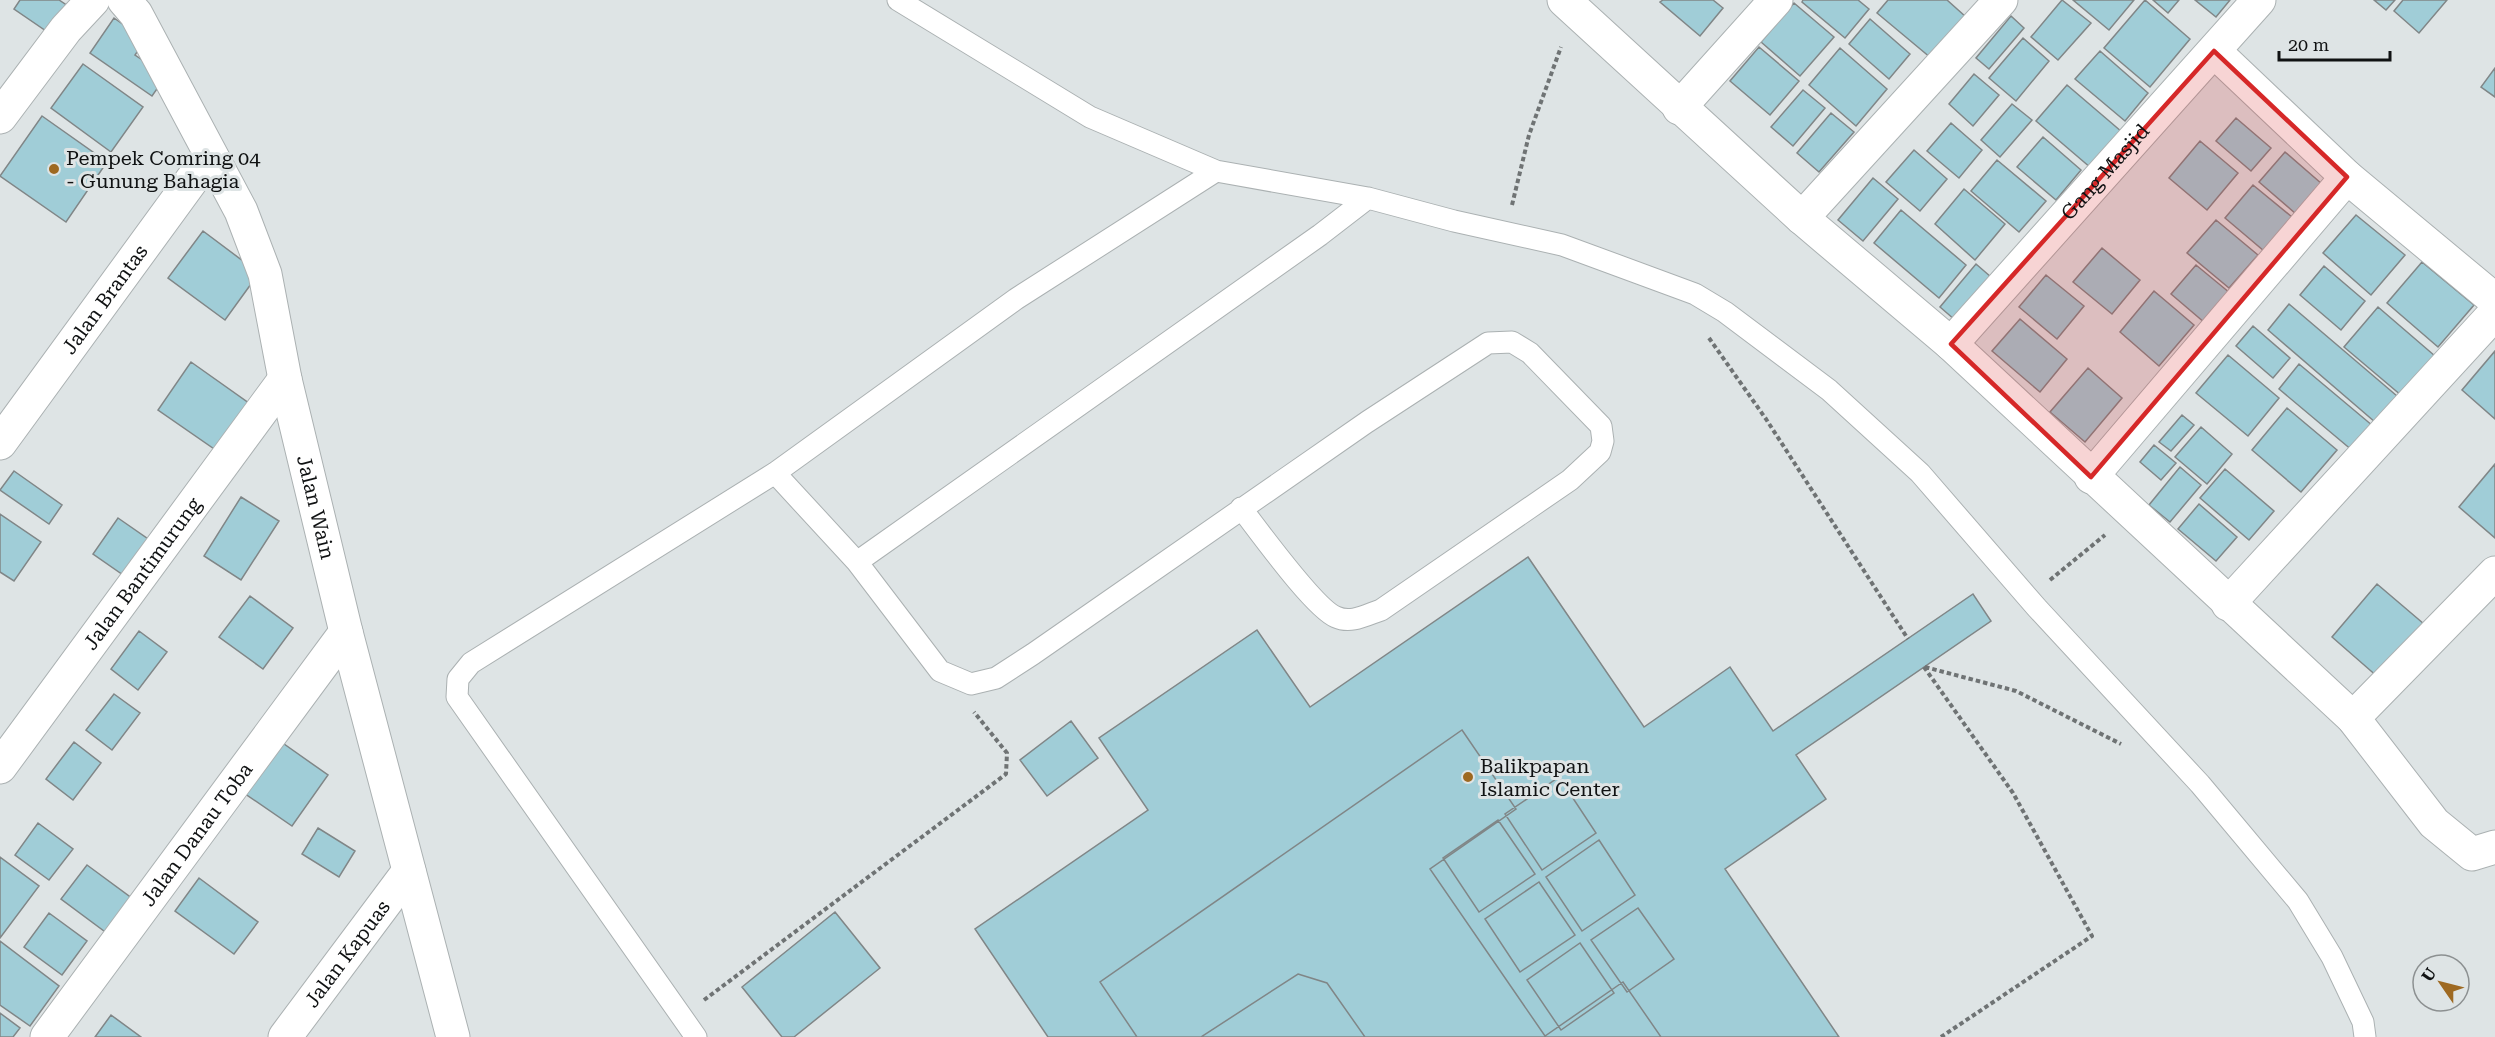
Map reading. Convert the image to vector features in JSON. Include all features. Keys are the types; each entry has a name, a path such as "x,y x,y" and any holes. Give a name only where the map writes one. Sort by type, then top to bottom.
{"street":[{"path":"0,117 66,29 93,0"},
{"name":"Jalan Wain","path":"124,0 136,14 242,211 265,274 285,379 346,632 453,1037"},
{"path":"1679,108 1776,0"},
{"path":"1802,218 2001,0"},
{"name":"Gang Masjid","path":"1951,344 2259,0"},
{"path":"1571,7 1802,218 1951,344 2091,477 2353,718 2434,823 2472,854 2495,847"},
{"path":"2214,51 2347,177 2495,300"},
{"name":"Jalan Brantas","path":"0,442 210,155"},
{"path":"2091,477 2347,177"},
{"path":"2228,604 2495,313"},
{"name":"Jalan Bantimurung","path":"0,767 285,379"},
{"path":"2353,718 2495,573"},
{"name":"Jalan Danau Toba","path":"47,1037 346,632"},
{"name":"Jalan Kapuas","path":"285,1037 409,871"}],"lane":[{"path":"898,0 1090,117 1216,171 1368,198 1562,245 1695,294 1725,312 1829,390 1920,473 2029,598 2200,784 2298,901 2332,957 2363,1022 2365,1037"},
{"path":"696,1037 457,697 455,690 458,679 471,663 775,474 1016,299 1216,171"},
{"path":"858,562 1320,235 1368,198"},
{"path":"775,474 858,562 940,671 971,684 996,678 1241,508 1428,380 1488,343 1512,342 1530,353 1601,426 1600,452 1570,480 1381,610 1353,620 1336,617 1318,604 1241,508"}],"path":[{"path":"1505,232 1529,135 1558,53 1571,7"},
{"path":"1695,294 1710,344 1766,419 1908,639"},
{"path":"2029,598 2131,513"},
{"path":"1941,1037 2092,936 2013,792 1924,667 2016,691 2128,748"},
{"path":"681,1017 1006,774 1007,753 940,671"}],"highlighted area":[{"path":"2214,51 2347,177 2091,477 1951,344"}],"building":[{"path":"20,0 59,0 68,6 49,33 14,9"},
{"path":"1663,0 1713,0 1723,8 1700,36 1660,2"},
{"path":"1803,0 1858,0 1869,9 1845,38 1802,2"},
{"path":"1888,0 1947,0 1966,17 1931,58 1877,13"},
{"path":"2062,0 2091,23 2058,60 2031,37"},
{"path":"2073,0 2134,0 2109,30"},
{"path":"2145,0 2190,39 2150,87 2104,48"},
{"path":"2153,0 2179,0 2168,13"},
{"path":"2195,0 2230,0 2216,17"},
{"path":"2374,0 2395,0 2386,10"},
{"path":"2403,0 2447,0 2419,33 2394,11"},
{"path":"1794,3 1834,37 1800,76 1761,42"},
{"path":"2011,16 2024,28 1989,69 1976,58"},
{"path":"114,18 145,40 135,55 166,76 152,96 90,53"},
{"path":"1870,19 1910,54 1889,79 1849,44"},
{"path":"2023,38 2049,61 2016,101 1989,78"},
{"path":"1759,47 1799,81 1770,115 1730,81"},
{"path":"1840,48 1887,89 1856,126 1809,85"},
{"path":"2100,51 2148,93 2125,121 2075,79"},
{"path":"83,64 143,107 111,152 51,108"},
{"path":"2495,68 2495,97 2481,87"},
{"path":"1974,74 1999,95 1973,126 1949,104"},
{"path":"2067,85 2122,132 2091,168 2036,121"},
{"path":"1803,90 1825,108 1793,146 1771,127"},
{"path":"2012,104 2032,120 2000,157 1981,140"},
{"path":"1831,113 1854,132 1819,172 1797,153"},
{"name":"Pempek Comring 04 - Gunung Bahagia","path":"42,116 107,162 66,222 0,176"},
{"path":"2236,118 2271,148 2251,171 2216,141"},
{"path":"1951,123 1982,150 1959,178 1927,151"},
{"path":"2043,137 2081,170 2056,200 2017,167"},
{"path":"2200,141 2238,173 2207,210 2169,178"},
{"path":"1914,150 1947,179 1920,211 1886,182"},
{"path":"2285,152 2322,184 2296,214 2259,182"},
{"path":"1997,160 2046,201 2019,232 1971,191"},
{"path":"1873,178 1898,199 1863,241 1838,220"},
{"path":"2253,185 2292,217 2264,251 2225,218"},
{"path":"1964,189 2005,224 1975,260 1935,224"},
{"path":"1901,210 1966,265 1939,298 1874,243"},
{"path":"2356,215 2405,255 2371,295 2323,253"},
{"path":"2216,220 2258,255 2229,288 2187,253"},
{"path":"203,231 259,273 225,320 168,278"},
{"path":"2102,248 2140,280 2112,314 2073,282"},
{"path":"2422,262 2474,305 2438,347 2387,303"},
{"path":"1976,264 1991,277 1955,320 1940,307"},
{"path":"2196,265 2230,293 2205,323 2171,294"},
{"path":"2324,266 2365,301 2341,330 2300,295"},
{"path":"2046,275 2084,306 2057,339 2019,307"},
{"path":"2154,291 2194,325 2159,366 2120,332"},
{"path":"2289,304 2397,396 2375,422 2268,330"},
{"path":"2378,307 2435,356 2402,396 2344,347"},
{"path":"2020,319 2067,359 2040,392 1992,351"},
{"path":"2253,326 2290,358 2273,378 2236,346"},
{"path":"2495,351 2495,419 2462,390"},
{"path":"2228,355 2279,398 2248,436 2196,393"},
{"path":"191,362 253,406 220,453 158,410"},
{"path":"2299,364 2373,426 2353,451 2279,389"},
{"path":"2088,368 2122,398 2085,442 2050,412"},
{"path":"2287,408 2337,450 2301,492 2252,450"},
{"path":"2182,415 2194,425 2171,451 2159,442"},
{"path":"2201,427 2232,454 2207,484 2175,457"},
{"path":"2154,445 2176,463 2161,480 2140,462"},
{"path":"2495,464 2495,538 2459,507"},
{"path":"2180,467 2201,485 2170,522 2149,505"},
{"path":"2225,469 2274,511 2249,540 2200,498"},
{"path":"14,471 62,505 49,524 0,490"},
{"path":"241,497 279,521 241,580 204,556"},
{"path":"2199,504 2237,537 2216,561 2178,529"},
{"path":"0,514 41,542 14,581 0,572"},
{"path":"118,518 151,541 126,577 93,554"},
{"name":"Balikpapan Islamic Center","path":"1528,557 1644,727 1730,667 1773,731 1973,594 1991,621 1796,755 1826,799 1725,869 1839,1037 1048,1037 975,929 1148,810 1099,738 1257,630 1310,707"},
{"path":"2377,584 2424,624 2379,678 2332,637"},
{"path":"250,596 293,628 263,669 219,637"},
{"path":"139,631 167,652 138,690 111,669"},
{"path":"114,694 140,713 112,750 86,730"},
{"path":"1071,721 1098,758 1047,796 1020,760"},
{"path":"1462,730 1516,809 1430,869 1545,1036 1623,982 1661,1037 1137,1037 1100,982"},
{"path":"277,739 328,775 292,826 241,791"},
{"path":"74,742 101,763 73,800 46,779"},
{"path":"1559,777 1596,833 1542,870 1505,814"},
{"path":"1498,820 1535,874 1479,912 1443,858"},
{"path":"38,823 73,849 49,880 15,855"},
{"path":"318,828 355,851 339,877 302,854"},
{"path":"1599,840 1635,895 1582,931 1546,877"},
{"path":"0,857 39,886 0,938"},
{"path":"87,865 133,899 108,934 61,899"},
{"path":"199,878 258,922 234,954 175,911"},
{"path":"1539,882 1575,935 1520,972 1485,919"},
{"path":"1638,908 1674,959 1627,992 1591,940"},
{"path":"835,912 880,968 794,1037 782,1037 742,987"},
{"path":"49,913 87,941 62,975 24,947"},
{"path":"0,941 59,986 30,1026 0,1005"},
{"path":"1580,943 1614,993 1561,1030 1527,980"},
{"path":"1298,974 1327,983 1365,1037 1201,1037"},
{"path":"0,1013 20,1028 13,1037 0,1037"},
{"path":"111,1015 141,1037 95,1037"}],"place":[{"name":"Pempek Comring 04 - Gunung Bahagia","path":"54,169"},
{"name":"Balikpapan Islamic Center","path":"1468,777"}]}
